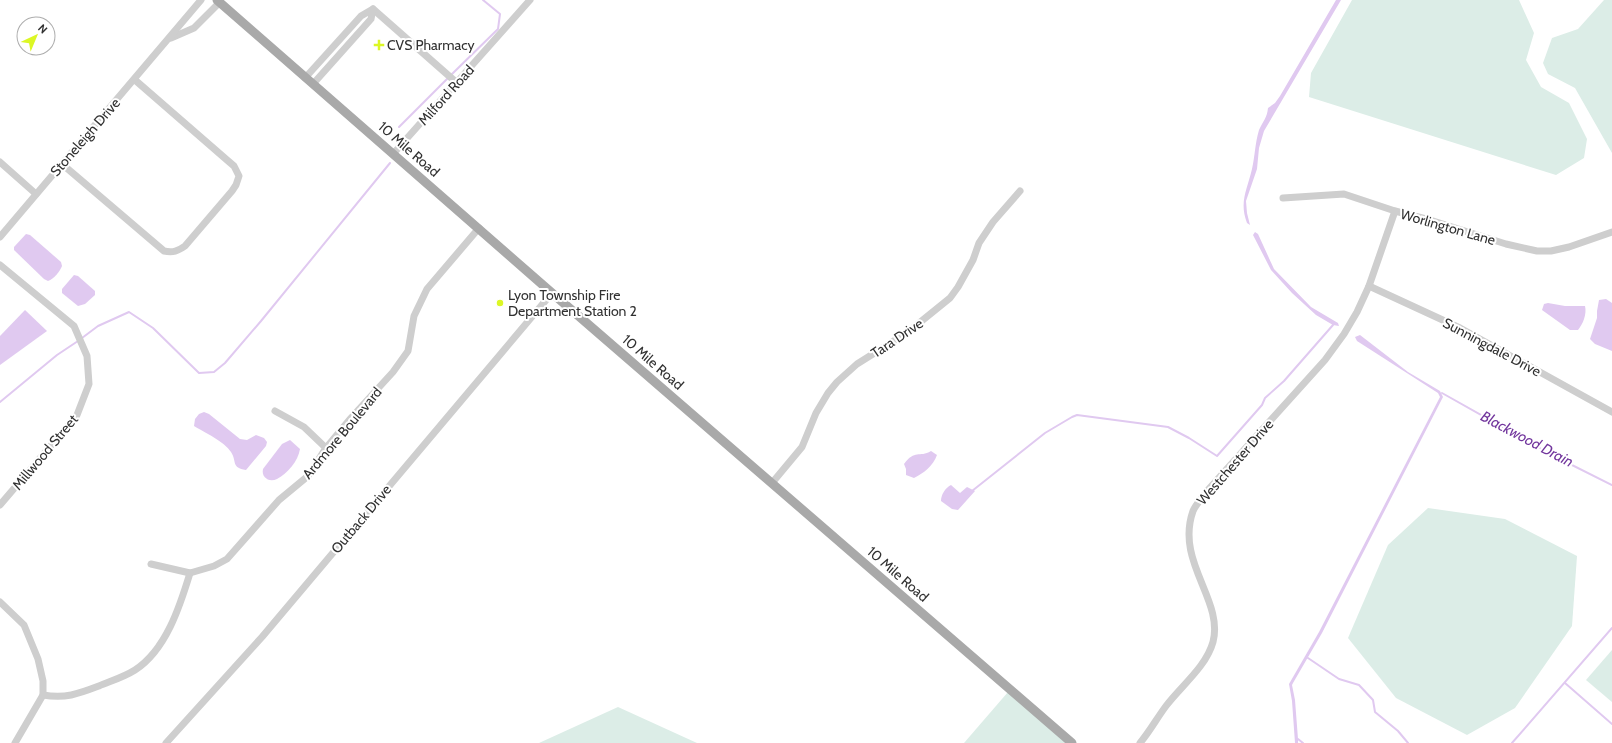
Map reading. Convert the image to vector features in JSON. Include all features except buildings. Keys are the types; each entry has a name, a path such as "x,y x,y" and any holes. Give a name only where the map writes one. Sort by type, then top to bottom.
{"main road":[{"name":"10 Mile Road","path":"218,1 1072,743"}],"street":[{"name":"Stoneleigh Drive","path":"0,237 202,0"},
{"name":"Milford Road","path":"393,154 530,0"},
{"name":"Stoneleigh Drive","path":"171,38 194,28 218,1"},
{"path":"373,9 457,83"},
{"path":"305,78 361,16 373,9"},
{"path":"313,84 371,19 373,9"},
{"path":"62,164 164,251 171,253 185,246 232,191 239,176 234,166 135,80"},
{"path":"0,162 36,194"},
{"name":"Tara Drive","path":"772,483 802,447 816,414 828,393 836,384 857,364 908,332 950,298 973,260 979,243 993,222 1020,191"},
{"name":"Worlington Lane","path":"1283,198 1344,194 1395,211 1430,220 1506,244 1537,251 1551,251 1569,248 1612,232"},
{"name":"Westchester Drive","path":"1140,743 1166,706 1203,662 1213,642 1214,616 1193,563 1189,538 1194,510 1207,491 1335,347 1357,312 1395,211"},
{"name":"Ardmore Boulevard","path":"151,564 190,573 214,566 227,559 279,500 308,476 326,448 393,372 408,351 414,316 426,289 479,228"},
{"name":"Millwood Street","path":"0,265 74,326 87,356 89,384 77,415 0,506"},
{"name":"Sunningdale Drive","path":"1368,286 1460,328 1612,412"},
{"name":"Outback Drive","path":"166,743 262,637 552,292"},
{"path":"275,411 304,426 326,448"},
{"path":"43,695 56,697 76,695 135,670 149,659 161,643 168,629 181,600 190,573"},
{"path":"0,602 24,625 38,659 43,681 43,695 16,743"}],"shaded area":[{"path":"1336,0 1341,0 1264,131 1259,148 1257,169 1246,201 1250,225 1247,223 1245,216 1244,202 1259,130 1266,117 1268,108 1275,103 1280,96"},
{"path":"1352,0 1519,0 1534,33 1526,60 1541,87 1569,103 1587,139 1584,158 1556,175 1309,97 1311,73"},
{"path":"1604,0 1612,0 1612,153 1575,88 1548,74 1543,63 1552,38 1578,29"},
{"path":"1255,232 1258,234 1274,269 1311,307 1338,323 1339,326 1333,325 1316,315 1292,293 1271,270 1253,235"},
{"path":"26,234 30,235 61,262 62,266 60,270 55,277 48,281 44,279 14,250 14,247"},
{"path":"74,275 78,276 95,291 95,295 85,304 78,306 62,293 62,289"},
{"path":"1606,299 1612,303 1612,351 1595,344 1590,339 1597,318 1599,300"},
{"path":"1548,303 1565,306 1585,306 1584,319 1578,330 1570,330 1542,310 1544,304"},
{"path":"25,310 47,331 0,365 0,336"},
{"path":"1360,335 1408,372 1440,391 1443,397 1322,633 1292,685 1295,700 1298,739 1298,743 1295,743 1292,701 1289,684 1319,632 1440,397 1438,393 1357,341 1355,337"},
{"path":"204,412 209,414 240,439 247,440 256,435 264,438 267,442 266,446 246,470 236,466 233,455 228,448 194,426 195,419 199,414"},
{"path":"290,440 300,449 295,462 289,470 277,479 269,480 264,477 263,469 282,444"},
{"path":"931,451 937,455 928,469 914,478 906,475 904,464 908,459 914,455"},
{"path":"951,485 960,493 967,487 975,491 958,510 952,509 941,501 944,492"},
{"path":"1428,508 1505,519 1577,556 1572,626 1515,708 1467,735 1396,698 1348,638 1388,545"},
{"path":"1612,650 1612,702 1586,680"},
{"path":"1008,692 1066,743 964,743"},
{"path":"618,707 697,743 539,743"}],"waterway":[{"path":"451,75 498,29 500,14 483,0"},
{"path":"399,127 448,78"},
{"path":"82,338 98,326 129,312 153,328 199,373 214,372 225,363 261,321 390,163"},
{"path":"972,491 1045,433 1077,415 1168,427 1189,438 1217,456 1262,405 1265,398 1284,381 1333,325"},
{"path":"0,402 57,355 78,341"},
{"name":"Blackwood Drain","path":"1442,393 1554,456 1612,485"},
{"path":"1512,743 1612,628"},
{"path":"1308,658 1339,679 1359,685 1373,700 1375,712 1398,731 1408,743"},
{"path":"1565,683 1612,724"},
{"path":"1298,739 1303,743"}],"place":[{"name":"CVS Pharmacy","path":"379,45"},
{"name":"Lyon Township Fire Department Station 2","path":"500,303"}]}
